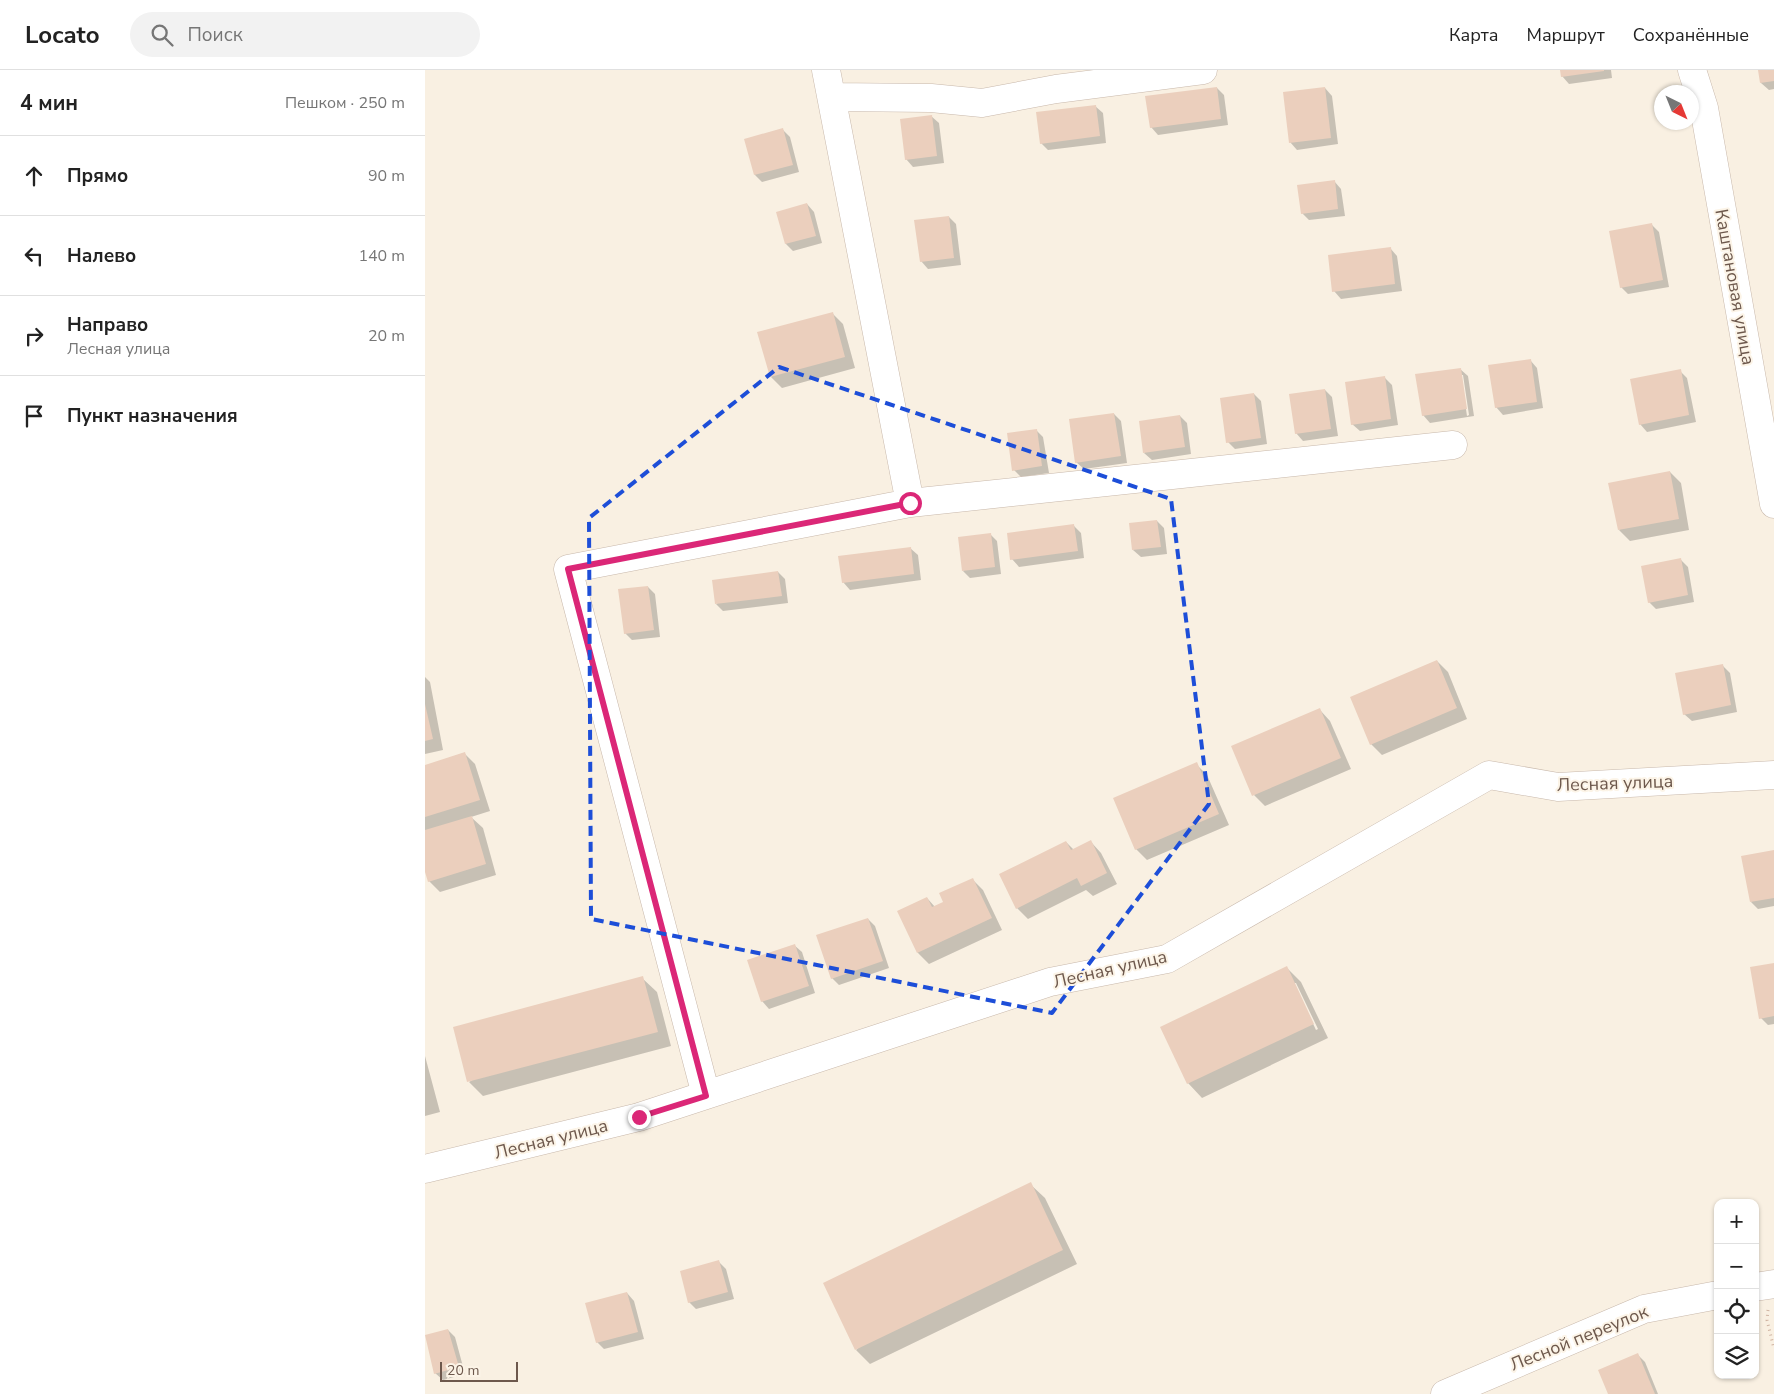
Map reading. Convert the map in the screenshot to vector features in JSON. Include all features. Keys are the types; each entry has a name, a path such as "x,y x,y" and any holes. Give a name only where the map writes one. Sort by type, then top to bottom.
{"street":[{"path":"826,70 910,503"},
{"path":"832,97 931,98 982,103 1057,89 1203,70"},
{"name":"Каштановая улица","path":"1692,70 1704,108 1774,504"},
{"path":"706,1096 568,569 910,503 1453,445"},
{"name":"Лесная улица","path":"425,1169 639,1117 1050,982 1167,958 1489,775 1559,787 1774,775"},
{"name":"Лесной переулок","path":"1445,1394 1644,1309 1714,1296"}],"path":[{"path":"1766,1285 1767,1320 1774,1349"}],"highlighted area":[{"path":"779,367 1171,499 1209,804 1052,1013 591,919 589,518"}],"building":[{"path":"1560,70 1604,70 1604,71 1561,77"},
{"path":"1758,70 1774,70 1774,81 1760,83"},
{"path":"1217,87 1221,119 1150,128 1145,96"},
{"path":"1325,87 1331,138 1289,143 1283,92"},
{"path":"1096,105 1100,136 1040,144 1036,112"},
{"path":"932,115 937,156 905,160 900,119"},
{"path":"783,128 793,165 754,175 744,139"},
{"path":"1335,180 1338,209 1301,214 1297,185"},
{"path":"807,203 816,236 785,244 776,212"},
{"path":"949,216 954,258 920,262 914,220"},
{"path":"1652,223 1663,280 1620,288 1609,231"},
{"path":"1391,247 1395,284 1332,292 1328,255"},
{"path":"833,312 845,357 770,377 757,332"},
{"path":"1531,359 1537,402 1495,408 1488,365"},
{"path":"1461,368 1467,409 1422,416 1415,374"},
{"path":"1681,369 1689,415 1639,425 1630,379"},
{"path":"1385,376 1391,419 1351,425 1345,382"},
{"path":"1325,389 1331,429 1295,434 1289,394"},
{"path":"1254,393 1261,438 1226,443 1220,398"},
{"path":"1114,413 1121,456 1075,463 1069,419"},
{"path":"1180,415 1185,447 1143,453 1139,421"},
{"path":"1037,429 1042,466 1012,471 1007,433"},
{"path":"1670,471 1679,519 1618,530 1608,483"},
{"path":"1157,520 1161,547 1132,550 1129,523"},
{"path":"1074,524 1078,551 1010,560 1007,533"},
{"path":"991,533 995,567 962,571 958,537"},
{"path":"911,547 914,574 842,583 838,556"},
{"path":"1681,558 1688,595 1648,603 1641,566"},
{"path":"778,571 782,596 715,604 712,580"},
{"path":"648,586 654,630 624,634 618,589"},
{"path":"1437,660 1457,708 1370,745 1350,697"},
{"path":"1723,664 1731,705 1683,715 1675,673"},
{"path":"425,704 433,739 425,741"},
{"path":"1320,708 1341,758 1252,796 1231,746"},
{"path":"465,752 480,800 425,817 425,765"},
{"path":"1197,762 1219,814 1135,850 1113,798"},
{"path":"472,816 486,864 428,882 425,872 425,830"},
{"path":"1091,840 1107,873 1081,886 1077,878 1016,909 999,874 1066,841 1071,850"},
{"path":"1774,850 1774,898 1750,902 1741,856"},
{"path":"973,878 992,918 917,953 897,911 927,897 932,907 943,902 939,893"},
{"path":"868,918 883,961 831,979 816,935"},
{"path":"795,944 809,986 761,1002 747,960"},
{"path":"1774,963 1774,1016 1759,1019 1750,967"},
{"path":"1287,966 1314,1024 1187,1084 1160,1027"},
{"path":"643,976 658,1032 467,1082 453,1027"},
{"path":"1031,1182 1063,1250 855,1350 823,1283"},
{"path":"719,1260 728,1292 688,1303 680,1271"},
{"path":"627,1292 638,1332 596,1343 585,1303"},
{"path":"448,1329 459,1367 434,1374 425,1335"},
{"path":"1638,1353 1655,1394 1608,1394 1598,1370"}],"route":[{"path":"639,1117 706,1096 568,569 910,503"}]}
